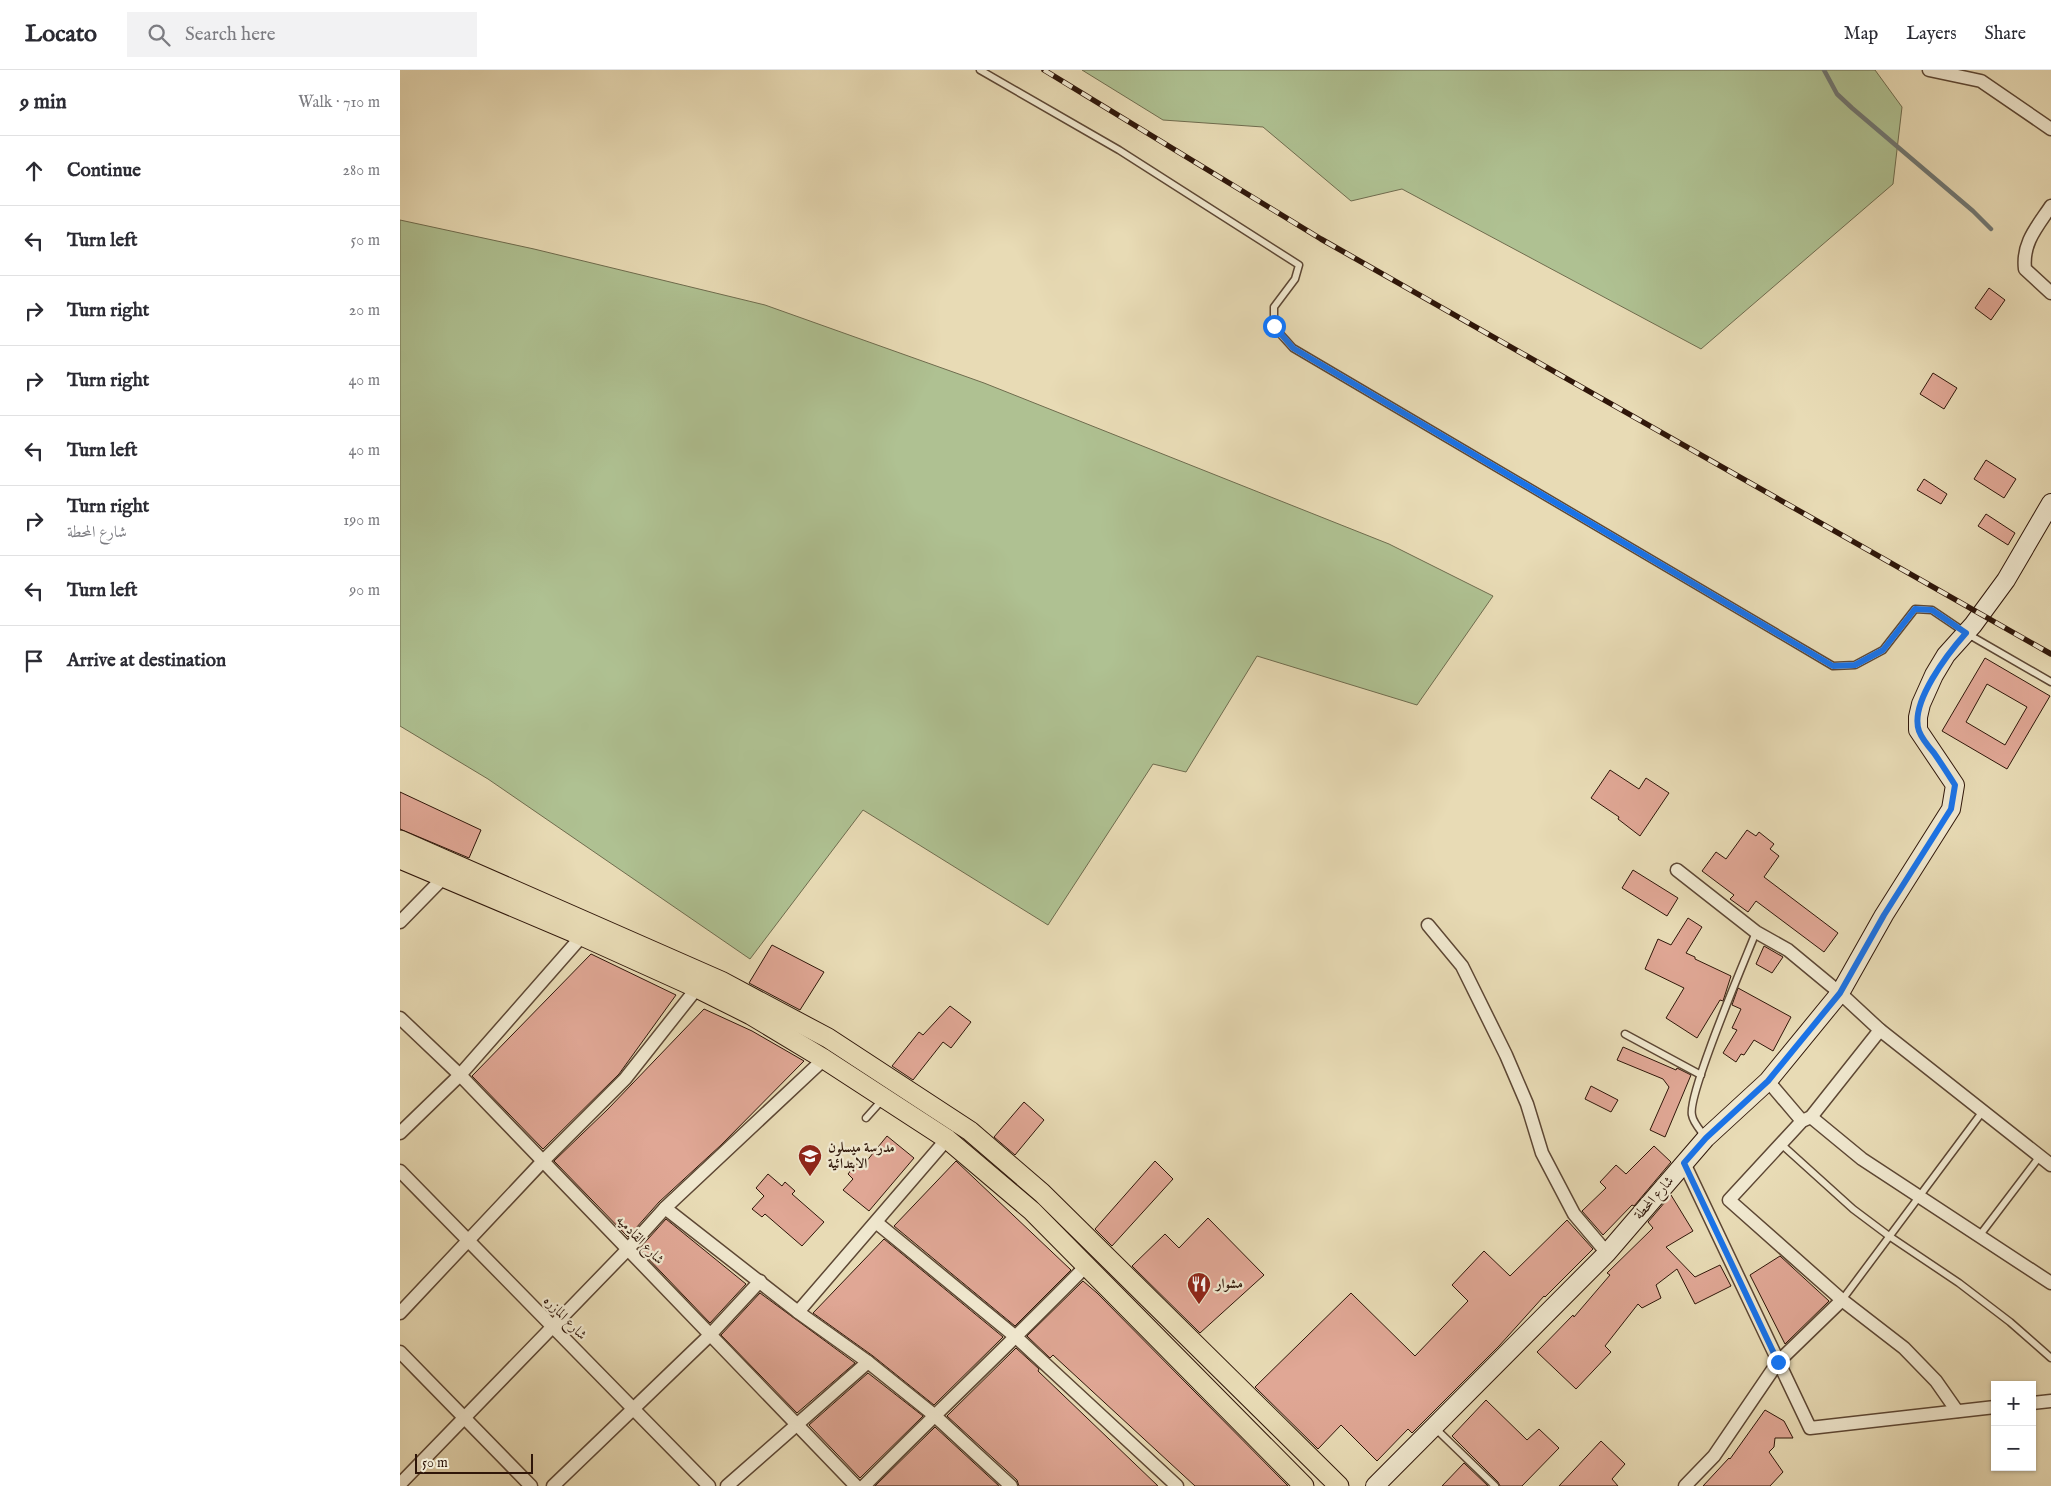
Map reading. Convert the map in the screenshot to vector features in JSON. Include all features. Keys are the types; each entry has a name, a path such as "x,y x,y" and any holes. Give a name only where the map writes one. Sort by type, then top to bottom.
{"main road":[{"path":"1966,633 2006,580 2051,503"},
{"name":"شارع المحطة","path":"1375,1486 1607,1253 1706,1138 1768,1081 1840,993 1884,915 1951,809 1955,785 1924,742 1918,730 1918,717 1921,704 1934,675 1946,655 1966,633"},
{"path":"400,840 721,981 828,1038 970,1131 1042,1192 1339,1486"},
{"path":"400,859 441,878 582,936 698,988 751,1015 824,1059 947,1139 1032,1211 1087,1264 1304,1486"}],"street":[{"path":"1929,70 1982,76 2051,129"},
{"path":"2051,206 2031,236 2023,256 2025,269 2051,293"},
{"path":"400,922 441,878 458,866"},
{"path":"1678,870 1756,932 1788,950 1840,993 1880,1030 2051,1165"},
{"path":"1428,925 1462,966 1506,1054 1527,1104 1542,1153 1574,1214 1607,1253"},
{"path":"400,1133 460,1075 582,936"},
{"path":"400,1313 543,1161 625,1079 698,988 721,981"},
{"name":"شارع القادميه","path":"400,1018 460,1075 856,1486"},
{"path":"1880,1030 1806,1119 1729,1200 1842,1300 1904,1348 1936,1381 1957,1411"},
{"path":"400,1484 628,1249 665,1208 824,1059"},
{"path":"1768,1081 1806,1119 1862,1159 2051,1283"},
{"path":"798,1312 877,1223 947,1139"},
{"path":"1684,1163 1810,1428 1991,1407"},
{"name":"شارع المازره","path":"400,1171 709,1486"},
{"path":"665,1208 798,1312 868,1362 934,1415 1010,1486"},
{"path":"877,1223 1016,1337 1177,1486"},
{"path":"864,1486 934,1415 1016,1337 1087,1264"},
{"path":"553,1486 710,1335 760,1281"},
{"path":"1685,1486 1714,1456 1778,1362 1842,1300"},
{"path":"400,1352 531,1486"},
{"path":"727,1486 868,1362"},
{"path":"2036,1403 2051,1401"}],"lane":[{"path":"980,70 1119,150 1298,265 1295,279 1274,307 1274,326 1293,348 1833,666 1855,665 1883,650 1915,609 1932,610 1966,633 2051,682"},
{"path":"1706,1138 1692,1116 1692,1103 1756,932"},
{"path":"1625,1034 1701,1075"},
{"path":"866,1118 884,1098"},
{"path":"1842,1300 1983,1111"},
{"path":"1781,1144 1853,1209 1959,1283 2010,1322 2051,1358"},
{"path":"1980,1235 2040,1156"},
{"path":"1434,1427 1495,1486"}],"green space":[{"path":"1082,70 1875,70 1902,107 1893,184 1701,349 1402,189 1351,201 1263,127 1163,120"},
{"path":"400,220 534,249 765,305 984,383 1389,544 1493,596 1417,705 1257,656 1186,772 1153,764 1048,925 863,810 750,959 488,779 400,726"}],"building":[{"path":"1989,288 2005,300 1991,320 1975,308"},
{"path":"1933,373 1957,388 1944,409 1920,394"},
{"path":"1986,460 2016,479 2004,498 1974,479"},
{"path":"1924,479 1947,494 1941,504 1917,490"},
{"path":"1986,514 2015,533 2008,545 1978,526"},
{"path":"1985,658 2050,696 2007,769 1942,731","holes":["1987,684 2027,707 2005,745 1966,722"]},
{"path":"1610,770 1639,789 1646,778 1669,793 1640,836 1618,819 1619,817 1591,798"},
{"path":"400,792 481,830 469,858 400,829"},
{"path":"1747,830 1756,836 1759,832 1774,844 1770,849 1779,856 1764,877 1838,933 1824,952 1756,901 1748,912 1730,899 1734,895 1702,871 1716,852 1726,859"},
{"path":"1633,870 1678,898 1667,916 1622,888"},
{"path":"1688,918 1702,927 1686,953 1731,976 1723,1001 1720,1000 1697,1038 1666,1018 1684,988 1645,969 1658,939 1671,945"},
{"path":"772,945 824,972 800,1010 749,983"},
{"path":"1764,946 1783,957 1772,973 1756,964"},
{"path":"591,954 676,995 619,1074 543,1149 472,1076"},
{"path":"1738,988 1791,1017 1773,1051 1754,1040 1744,1055 1741,1054 1736,1062 1723,1053 1737,1030 1732,1028 1741,1009 1732,1005"},
{"path":"950,1006 971,1022 951,1048 943,1042 913,1080 892,1066 919,1032 923,1035"},
{"path":"704,1009 752,1031 804,1061 721,1145 659,1202 628,1237 554,1161 608,1109"},
{"path":"1623,1047 1691,1075 1665,1137 1650,1130 1669,1087 1663,1079 1617,1060"},
{"path":"1591,1086 1618,1100 1611,1112 1585,1099"},
{"path":"1024,1102 1044,1120 1015,1155 994,1137"},
{"path":"887,1136 914,1158 869,1211 843,1190 853,1179 848,1174 856,1164 861,1168"},
{"path":"1654,1146 1671,1162 1634,1206 1632,1205 1603,1235 1582,1211 1606,1188 1600,1182 1616,1165 1626,1174"},
{"path":"956,1161 1071,1270 1015,1326 894,1226"},
{"path":"1155,1161 1173,1179 1112,1246 1095,1229"},
{"path":"768,1174 782,1186 785,1182 795,1191 792,1194 824,1222 802,1246 765,1214 762,1217 752,1209 764,1196 756,1188"},
{"path":"1671,1195 1693,1231 1666,1247 1695,1277 1720,1265 1731,1286 1695,1304 1677,1269 1656,1285 1661,1298 1642,1308 1638,1304 1605,1346 1611,1352 1576,1389 1537,1352 1573,1315 1574,1317 1610,1275 1607,1273 1653,1228 1648,1222"},
{"name":"مشوار","path":"1208,1218 1264,1275 1200,1333 1132,1266 1165,1234 1179,1248"},
{"path":"666,1219 746,1284 710,1323 639,1249"},
{"path":"1567,1220 1593,1249 1544,1296 1499,1346 1412,1433 1408,1429 1377,1461 1341,1425 1318,1449 1255,1387 1351,1293 1415,1356 1468,1301 1452,1285 1484,1251 1510,1276"},
{"path":"884,1239 1003,1337 934,1405 873,1356 813,1313"},
{"path":"1780,1256 1829,1301 1785,1344 1750,1275"},
{"path":"1083,1281 1288,1486 1195,1486 1053,1355 1050,1358 1027,1336"},
{"path":"760,1293 855,1363 797,1413 721,1335"},
{"path":"1016,1348 1158,1486 1019,1486 1017,1480 947,1416"},
{"path":"868,1373 923,1416 860,1478 809,1425"},
{"path":"1486,1400 1527,1440 1539,1429 1559,1448 1522,1486 1500,1486 1452,1436"},
{"path":"1765,1410 1784,1421 1793,1438 1775,1438 1774,1447 1769,1452 1783,1472 1770,1486 1703,1486 1730,1459"},
{"path":"935,1427 999,1486 875,1486"},
{"path":"1601,1441 1625,1464 1612,1479 1618,1486 1559,1486"},
{"path":"1464,1463 1488,1486 1442,1486"}],"waterway":[{"path":"1824,70 1837,94 1973,211 1991,229"}],"railway":[{"path":"1044,70 1321,239 2051,654"}],"place":[{"name":"مدرسة ميسلون الابتدائية","path":"810,1177"},
{"name":"مشوار","path":"1199,1305"}],"route":[{"path":"1274,326 1293,348 1833,666 1855,665 1883,650 1915,609 1932,610 1966,633 1946,655 1934,675 1921,704 1918,717 1918,730 1924,742 1955,785 1951,809 1884,915 1840,993 1768,1081 1706,1138 1684,1163 1778,1362"}]}
